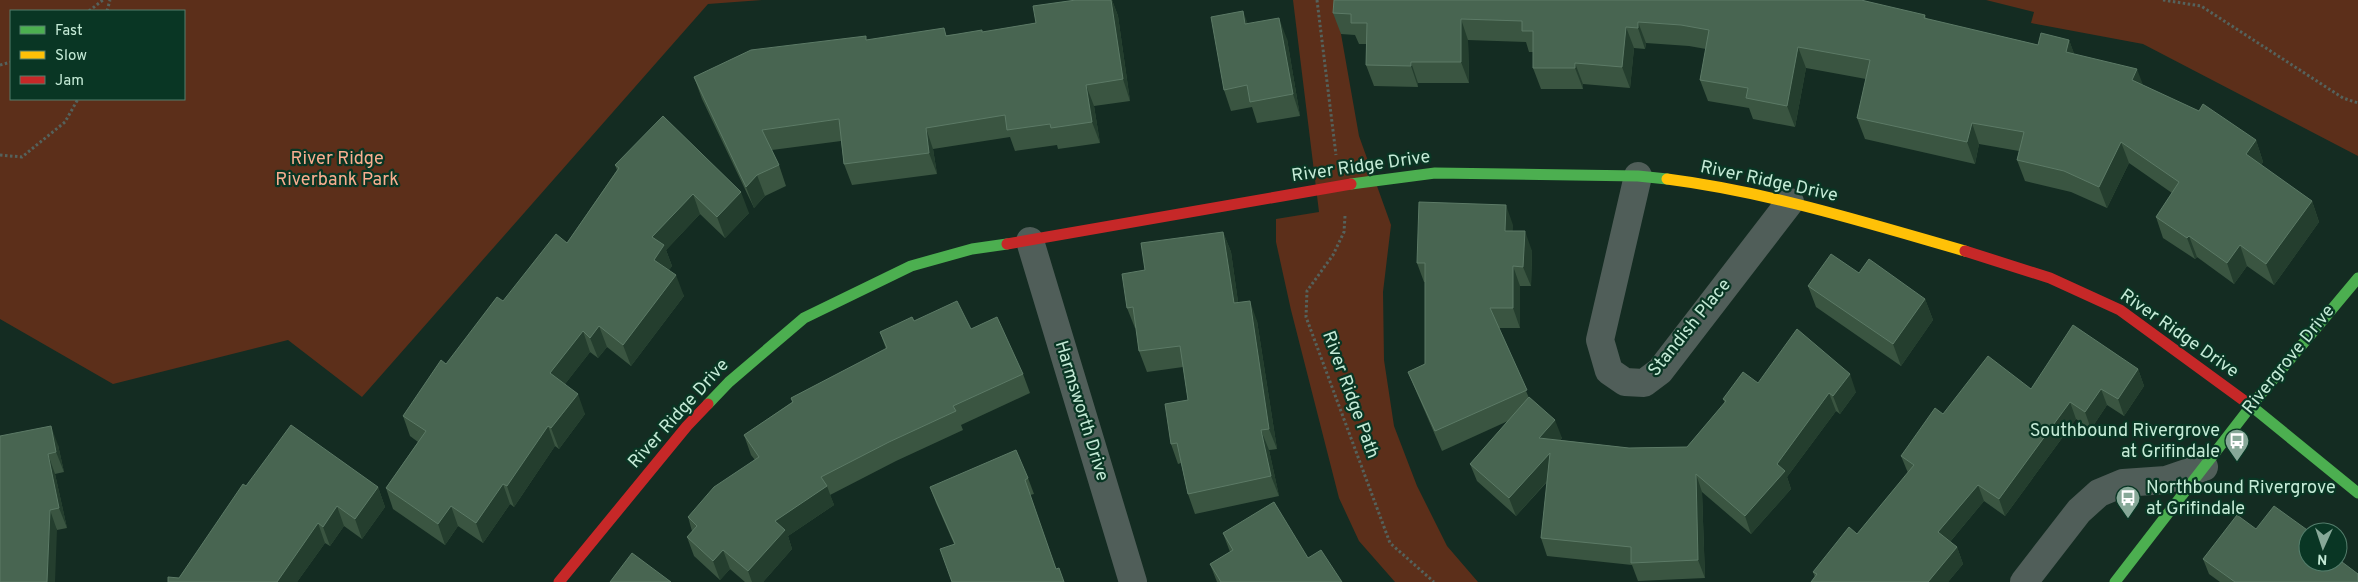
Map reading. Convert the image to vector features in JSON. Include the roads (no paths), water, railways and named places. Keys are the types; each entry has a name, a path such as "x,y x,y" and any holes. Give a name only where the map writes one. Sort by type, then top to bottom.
{"street":[{"name":"River Ridge Drive","path":"559,582 687,426 729,382 804,318 911,266 972,249 1030,241 1350,184 1435,173 1638,176 1713,186 1790,202 1985,256 2050,278 2120,310 2251,406 2358,493"},
{"name":"Standish Place","path":"1638,176 1600,340 1609,371 1625,382 1644,383 1660,371 1790,202"},
{"name":"Harmsworth Drive","path":"1030,241 1133,582"},
{"name":"Rivergrove Drive","path":"2115,582 2251,406 2358,278"},
{"path":"2024,582 2079,511 2099,493 2123,483 2166,480 2204,467"}],"place":[{"name":"Southbound Rivergrove at Grifindale","path":"2237,462"},
{"name":"Northbound Rivergrove at Grifindale","path":"2128,519"}],"park label":[{"name":"River Ridge Riverbank Park","path":"337,169"}]}
